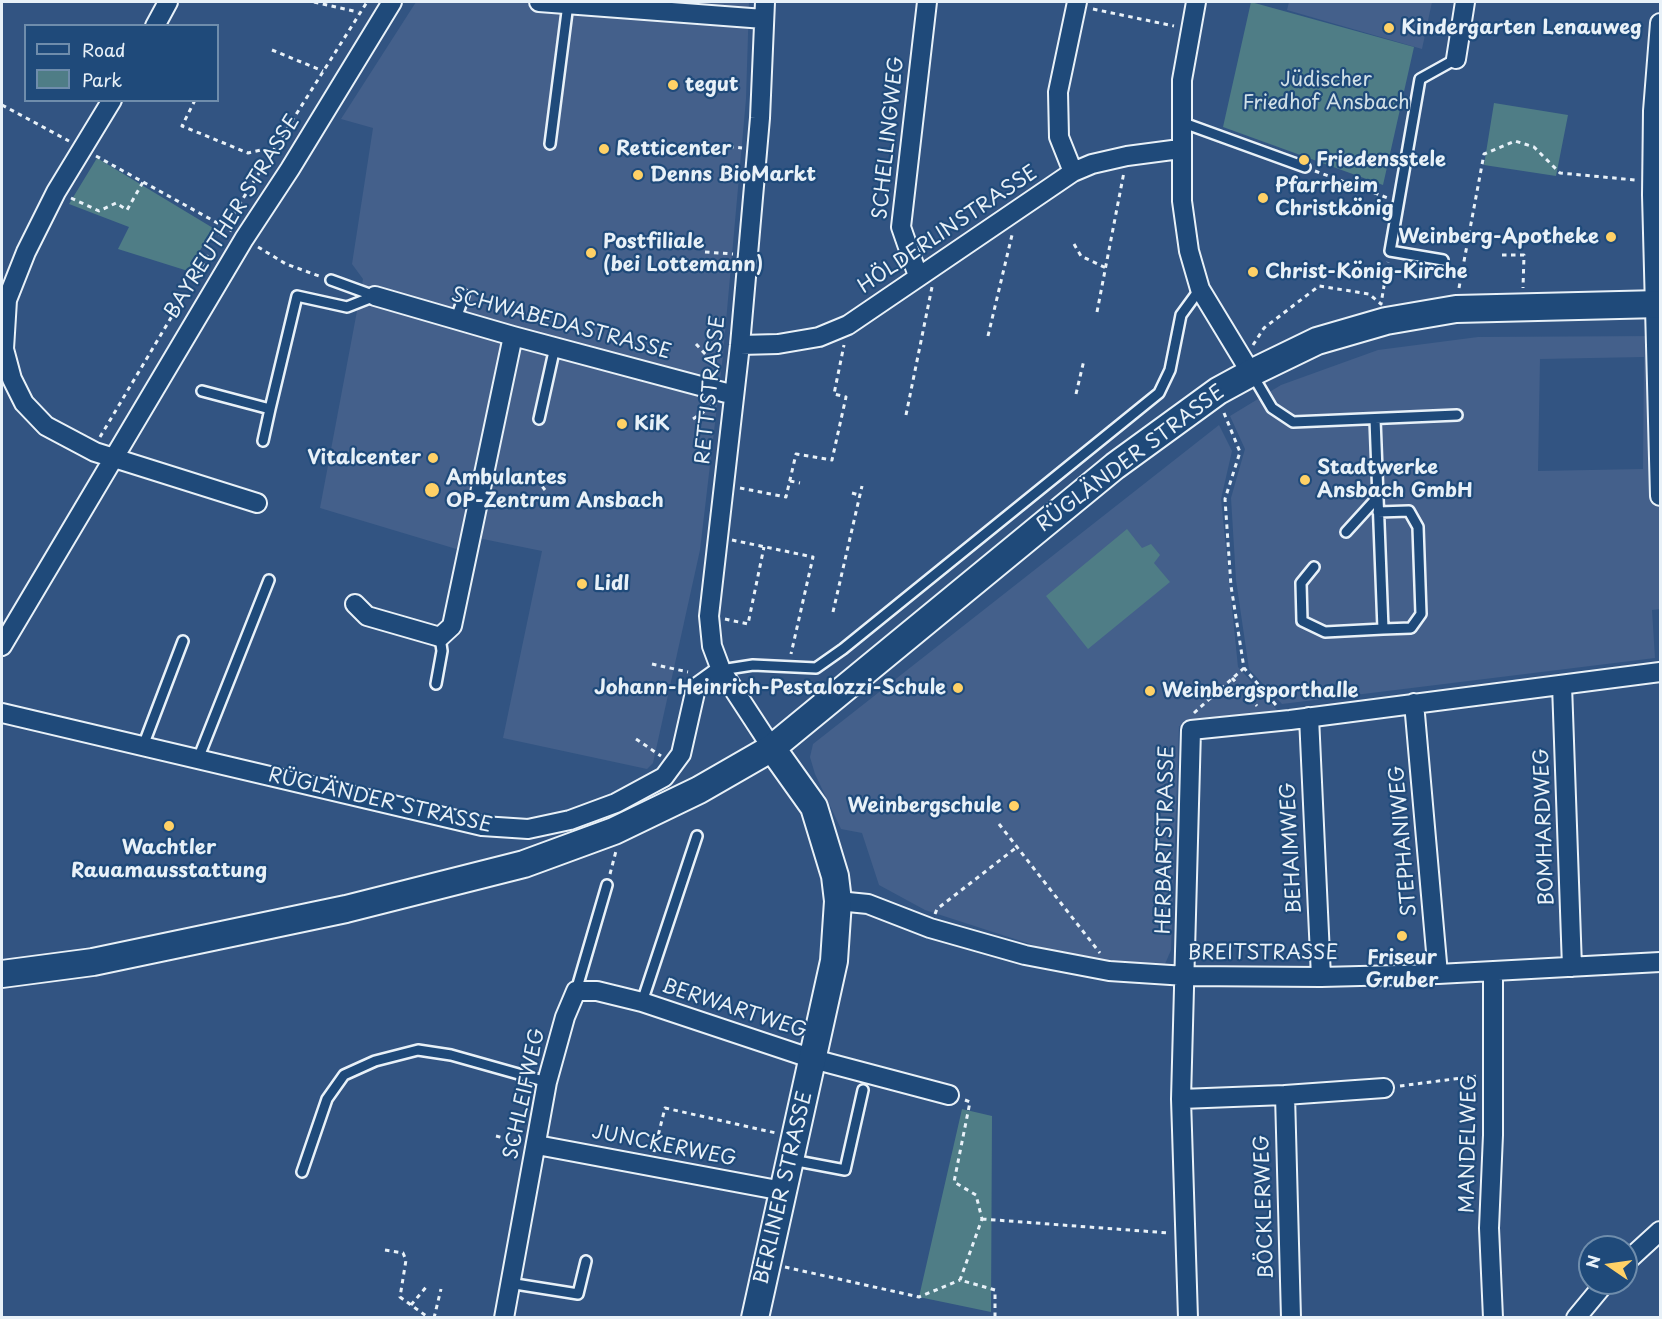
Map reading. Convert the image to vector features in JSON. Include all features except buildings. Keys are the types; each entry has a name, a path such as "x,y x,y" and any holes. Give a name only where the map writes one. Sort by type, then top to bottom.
{"main road":[{"name":"RÜGLÄNDER STRASSE","path":"2,974 93,962 254,929 524,864 614,831 699,790 772,748 1115,466 1218,391 1251,373 1317,341 1386,321 1421,315 1467,309 1658,304"},
{"name":"BERLINER STRASSE","path":"755,1317 834,961 838,901 835,876 814,807 772,748"}],"street":[{"path":"156,24 168,2"},
{"name":"BAYREUTHER STRASSE","path":"2,646 244,238 290,169 392,2"},
{"name":"RETTISTRASSE","path":"539,2 765,10 760,118 740,345 729,393 724,484 709,616 712,646 721,670 772,748"},
{"name":"SCHELLINGWEG","path":"918,276 901,227 927,2"},
{"path":"1196,2 1182,80 1180,149 1182,201 1189,251 1200,290 1251,373"},
{"path":"1456,59 1465,2"},
{"path":"1073,172 1059,137 1058,92 1077,4"},
{"path":"1660,23 1653,111 1652,181 1658,304 1660,496"},
{"path":"111,102 84,150 56,192 26,252 7,300 4,349 7,382 46,426 113,458 257,503"},
{"name":"HÖLDERLINSTRASSE","path":"740,345 778,344 819,337 848,325 1073,172 1092,164 1127,156 1180,149"},
{"name":"SCHWABEDASTRASSE","path":"375,296 513,336 729,393"},
{"path":"355,604 367,616 440,637 452,626 513,336"},
{"name":"RÜGLÄNDER STRASSE","path":"2,713 482,826 528,830 570,820 616,803 664,777 681,754 696,688 721,670"},
{"name":"HERBARTSTRASSE","path":"1188,1317 1181,1099 1191,730 1280,721 1660,672"},
{"name":"BOMHARDWEG","path":"1562,686 1572,967"},
{"name":"STEPHANIWEG","path":"1414,703 1438,974"},
{"name":"BEHAIMWEG","path":"1309,717 1321,976"},
{"name":"BREITSTRASSE","path":"838,901 868,904 930,928 1025,955 1108,971 1186,976 1321,976 1438,974 1660,962"},
{"name":"MANDELWEG","path":"1493,971 1494,1074 1489,1228 1493,1317"},
{"name":"BERWARTWEG","path":"576,991 597,991 642,1002 813,1059"},
{"name":"SCHLEIFWEG","path":"504,1317 547,1082 565,1017 576,991"},
{"path":"813,1059 949,1095"},
{"path":"1181,1099 1384,1088"},
{"name":"BÖCKLERWEG","path":"1285,1095 1291,1317"},
{"name":"JUNCKERWEG","path":"537,1145 783,1191"},
{"path":"1638,1251 1660,1231"},
{"path":"1576,1317 1595,1295"}],"lane":[{"path":"550,144 568,4"},
{"path":"1443,260 1390,251 1420,79 1456,59"},
{"path":"1181,122 1305,167"},
{"name":"SCHWABEDASTRASSE","path":"331,280 375,296"},
{"path":"721,670 753,666 816,668 843,650 1159,393 1170,370 1181,315 1200,290"},
{"path":"263,441 297,296 347,307 375,296"},
{"path":"456,319 464,296"},
{"path":"539,419 555,347"},
{"path":"1251,373 1272,408 1293,422 1457,415"},
{"path":"202,391 270,409"},
{"path":"1375,419 1383,629"},
{"path":"1346,532 1377,498"},
{"path":"1314,567 1301,583 1302,621 1325,632 1411,628 1421,614 1418,527 1409,511 1378,512"},
{"path":"198,759 269,580"},
{"path":"436,684 442,651 440,637"},
{"path":"143,746 183,641"},
{"name":"BERWARTWEG","path":"642,1002 697,836"},
{"name":"SCHLEIFWEG","path":"576,991 607,885"},
{"path":"302,1172 327,1099 344,1075 375,1061 402,1057 418,1050 451,1055 547,1082"},
{"path":"792,1148 845,1170 863,1090"},
{"path":"509,1283 578,1294 586,1261"}],"path":[{"path":"314,2 359,13 367,2"},
{"path":"1077,4 1191,30"},
{"path":"272,50 323,71"},
{"path":"194,102 182,126 248,153 261,150"},
{"path":"2,105 244,238 286,264 331,280"},
{"path":"1459,291 1484,154 1515,141 1534,147 1560,173 1652,181"},
{"path":"714,155 724,146 739,148"},
{"path":"1097,312 1127,156"},
{"path":"1305,167 1398,202"},
{"path":"56,192 99,210 116,203 127,210 143,182"},
{"path":"988,336 1017,210"},
{"path":"1074,244 1081,256 1106,268"},
{"path":"1264,328 1319,286 1369,294 1381,304 1390,251"},
{"path":"705,252 747,256"},
{"path":"1502,255 1524,255 1523,289"},
{"path":"906,415 937,263"},
{"path":"724,484 786,497 796,454 832,460 846,397 834,394 848,325"},
{"path":"696,344 719,368 729,393"},
{"path":"1077,394 1084,360"},
{"path":"1224,412 1240,452 1225,499 1231,586 1244,668 1280,721"},
{"path":"485,470 538,481 545,489"},
{"path":"790,481 800,483"},
{"path":"833,612 862,486"},
{"path":"852,493 860,495"},
{"path":"717,537 813,557 788,668"},
{"path":"709,616 748,624 764,547"},
{"path":"652,663 694,674"},
{"path":"1191,730 1194,712 1244,668"},
{"path":"1232,678 1280,721"},
{"path":"636,739 663,758"},
{"path":"999,824 1098,949 1108,971"},
{"path":"607,885 618,845"},
{"path":"930,928 937,909 1017,847"},
{"path":"1384,1088 1494,1074"},
{"path":"949,1095 970,1102 954,1182 976,1195 982,1219 960,1280"},
{"path":"651,1166 665,1108 792,1148"},
{"path":"496,1136 537,1145"},
{"path":"982,1219 1185,1234"},
{"path":"385,1250 402,1253 406,1260 400,1297 429,1317"},
{"path":"767,1263 919,1297 960,1280 995,1290 995,1317"},
{"path":"411,1305 427,1286"},
{"path":"434,1317 441,1289"}],"shaded area":[{"path":"416,2 749,2 746,99 723,355 700,550 653,763 647,769 503,738 542,551 478,538 473,554 320,508 363,279 352,264 373,128 341,119"},
{"name":"Kindergarten Lenauweg","path":"1289,2 1432,2 1422,49 1287,10"},
{"path":"1660,336 1660,609 1652,610 1655,658 1282,704 1249,669 1236,580 1231,498 1245,449 1230,416 1281,385 1378,350 1478,337","holes":["1644,357 1643,469 1538,471 1540,359"]},
{"path":"1219,425 1232,451 1221,499 1238,667 1277,710 1179,726 1171,950 1165,964 1135,965 1058,953 925,910 879,885 862,833 841,829 815,774 810,757 813,744"}],"green space":[{"name":"Jüdischer Friedhof Ansbach","path":"1251,2 1414,47 1383,185 1223,127"},
{"path":"1494,103 1568,115 1556,176 1484,165"},
{"path":"97,158 213,228 188,271 118,249 129,227 69,204"},
{"path":"1127,529 1142,548 1151,544 1160,555 1154,563 1170,582 1088,649 1046,596"},
{"path":"962,1109 992,1116 991,1312 919,1297"}],"place":[{"name":"Kindergarten Lenauweg","path":"1389,28"},
{"name":"tegut","path":"673,85"},
{"name":"Retticenter","path":"604,149"},
{"name":"Friedensstele","path":"1304,160"},
{"name":"Denns BioMarkt","path":"638,175"},
{"name":"Pfarrheim Christkönig","path":"1263,198"},
{"name":"Weinberg-Apotheke","path":"1611,237"},
{"name":"Postfiliale (bei Lottemann)","path":"591,253"},
{"name":"Christ-König-Kirche","path":"1253,272"},
{"name":"KiK","path":"622,424"},
{"name":"Vitalcenter","path":"433,458"},
{"name":"Stadtwerke Ansbach GmbH","path":"1305,480"},
{"name":"Ambulantes OP-Zentrum Ansbach","path":"432,490"},
{"name":"Lidl","path":"582,584"},
{"name":"Johann-Heinrich-Pestalozzi-Schule","path":"958,688"},
{"name":"Weinbergsporthalle","path":"1150,691"},
{"name":"Weinbergschule","path":"1014,806"},
{"name":"Wachtler Rauamausstattung","path":"169,826"},
{"name":"Friseur Gruber","path":"1402,936"}]}
